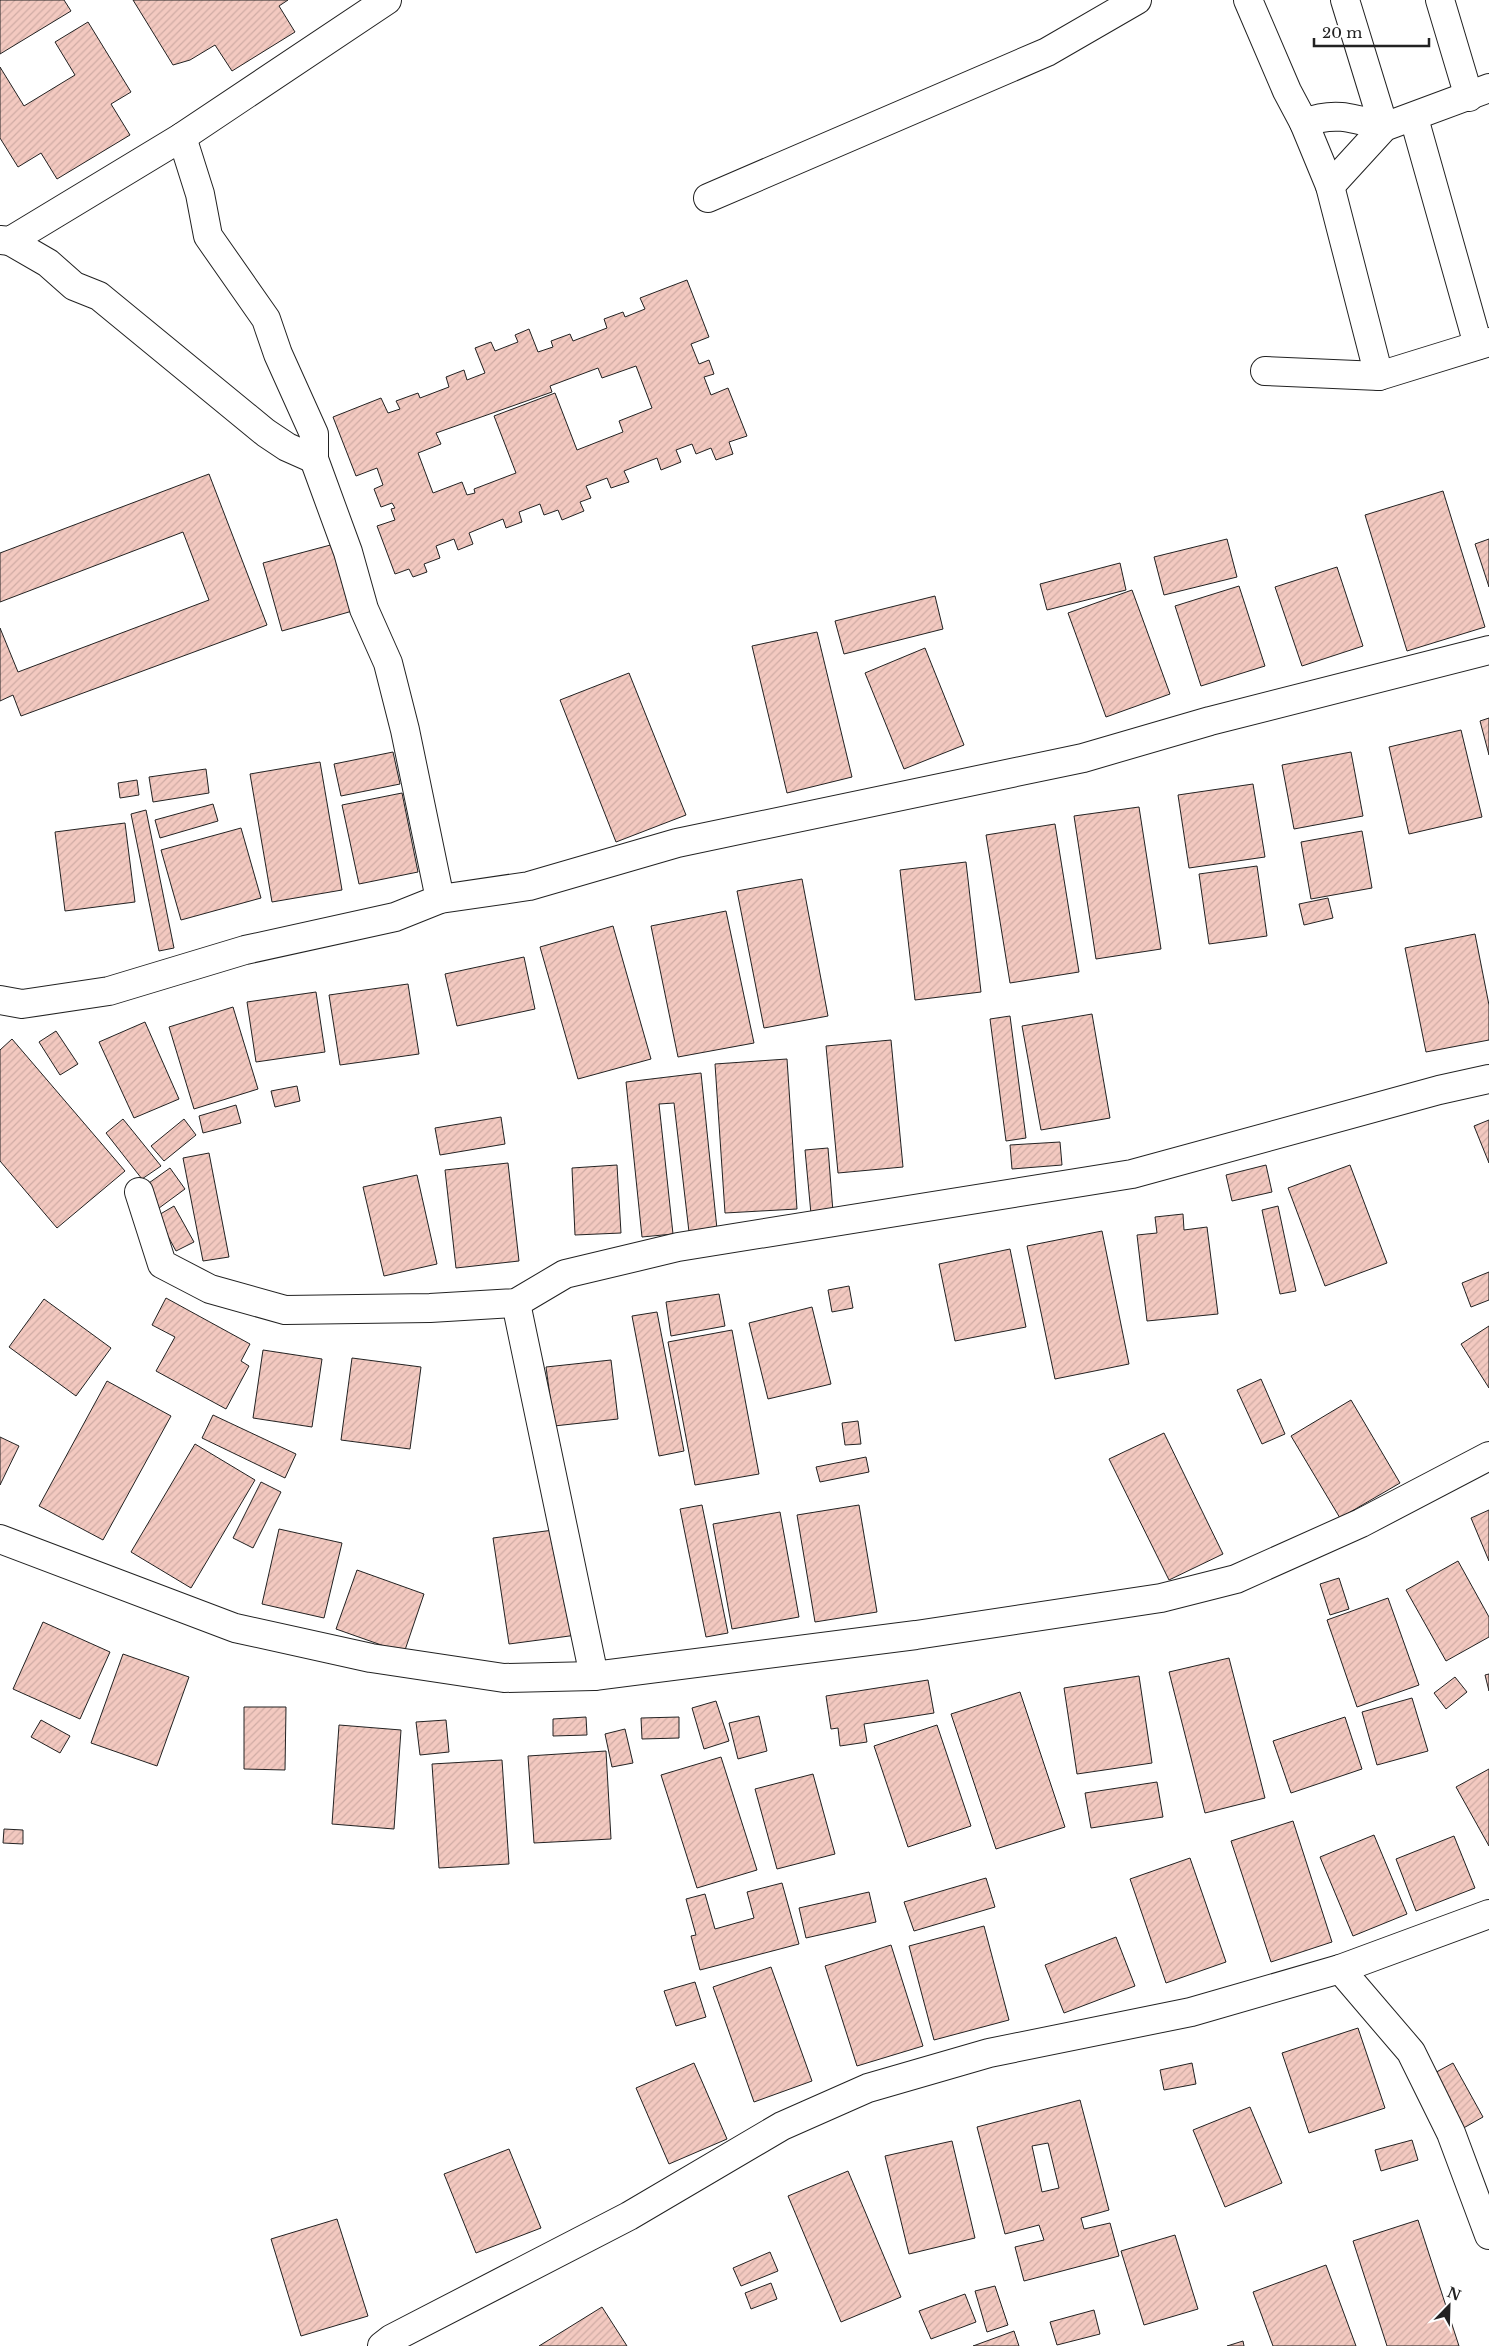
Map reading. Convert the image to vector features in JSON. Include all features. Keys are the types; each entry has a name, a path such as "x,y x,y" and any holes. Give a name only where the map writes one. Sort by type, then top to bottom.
{"street":[{"path":"5,240 182,137 387,0"},
{"path":"708,198 1048,52 1137,0"},
{"path":"1248,0 1287,91 1304,123 1330,186 1379,376"},
{"path":"1345,0 1384,127"},
{"path":"1304,123 1321,116 1339,116 1384,127 1414,118 1479,93 1440,0"},
{"path":"1265,371 1379,376 1483,344 1414,118"},
{"path":"1330,186 1384,127"},
{"path":"182,137 200,194 208,236 266,319 278,354 314,434 314,459 348,552 364,609 388,663 405,730 440,899"},
{"path":"5,240 48,263 74,286 99,296 266,433 287,447 314,459"},
{"path":"7,1006 108,991 245,950 395,917 440,899 529,886 677,843 1084,758 1210,720 1489,650"},
{"path":"139,1192 162,1264 210,1289 286,1310 430,1308 516,1303 565,1274 668,1249 1132,1174 1439,1090 1489,1079"},
{"path":"516,1303 594,1676"},
{"path":"0,1539 235,1628 371,1658 504,1678 594,1676 916,1635 1161,1598 1236,1580 1361,1523 1489,1456"},
{"path":"382,2346 400,2334 629,2216 782,2126 868,2088 989,2053 1192,2012 1340,1969 1489,1914"},
{"path":"1340,1969 1412,2052 1451,2133 1489,2235"}],"building":[{"path":"0,0 64,0 71,11 0,54"},
{"path":"133,0 288,0 279,6 295,32 232,71 215,45 190,60 173,65"},
{"path":"88,22 131,92 111,104 130,135 57,179 41,153 18,167 0,138 0,67 24,106 75,75 55,42"},
{"path":"687,280 709,337 691,344 699,364 709,360 714,374 704,377 711,395 728,388 747,436 729,442 733,454 716,460 711,448 696,454 692,444 676,450 681,462 661,470 657,458 624,471 629,482 611,488 607,478 586,486 591,498 580,502 584,511 562,520 558,510 544,515 540,504 519,512 522,522 506,528 503,519 469,533 473,544 458,550 454,539 436,546 440,558 424,564 427,572 413,577 409,569 395,574 377,526 395,520 391,509 395,508 392,503 381,507 374,489 383,485 377,468 356,476 333,417 381,398 388,413 400,409 396,401 418,393 420,398 449,387 446,377 464,370 467,380 485,373 475,348 491,342 495,351 518,342 515,335 529,329 538,352 553,347 551,341 570,334 573,341 607,328 604,319 623,312 625,317 645,309 640,298","holes":["636,366 652,408 619,421 623,432 577,450 555,393 494,416 516,473 474,489 475,493 467,495 462,482 433,493 418,453 441,444 436,433 552,392 550,386 598,368 602,378"]},
{"path":"209,474 267,625 21,716 13,695 0,701 0,628 18,672 209,600 183,532 0,602 0,553"},
{"path":"1443,491 1485,627 1407,651 1365,515"},
{"path":"1227,539 1237,577 1164,595 1154,557"},
{"path":"1489,539 1489,587 1475,544"},
{"path":"338,543 356,610 282,631 263,563"},
{"path":"1120,563 1126,590 1047,610 1040,584"},
{"path":"1337,567 1363,646 1302,666 1275,587"},
{"path":"1239,586 1265,666 1201,686 1175,606"},
{"path":"1132,590 1170,694 1106,717 1068,613"},
{"path":"935,596 943,629 844,654 835,621"},
{"path":"817,632 852,777 787,793 752,646"},
{"path":"925,648 964,745 904,769 865,673"},
{"path":"629,673 686,815 616,842 560,700"},
{"path":"1489,718 1489,755 1480,721"},
{"path":"1461,730 1482,817 1409,834 1389,747"},
{"path":"393,752 400,784 341,796 334,764"},
{"path":"1351,752 1363,816 1294,829 1282,765"},
{"path":"320,762 342,890 272,902 250,774"},
{"path":"206,769 209,793 153,802 149,777"},
{"path":"137,780 139,795 120,798 118,783"},
{"path":"1253,784 1265,857 1189,868 1178,795"},
{"path":"402,793 418,872 359,884 342,805"},
{"path":"213,804 218,821 160,838 155,820"},
{"path":"1139,807 1161,949 1096,959 1074,816"},
{"path":"146,810 174,948 159,951 131,814"},
{"path":"125,823 135,902 65,911 55,832"},
{"path":"1055,824 1079,972 1010,983 986,835"},
{"path":"241,828 261,898 181,920 161,850"},
{"path":"1362,831 1372,888 1311,899 1301,842"},
{"path":"966,862 981,992 915,1000 900,870"},
{"path":"1257,866 1267,936 1209,944 1199,874"},
{"path":"802,879 828,1016 764,1028 737,891"},
{"path":"1328,898 1333,918 1304,925 1299,904"},
{"path":"726,911 754,1043 678,1057 651,926"},
{"path":"613,926 651,1059 578,1079 540,947"},
{"path":"1475,934 1489,1005 1489,1040 1426,1052 1405,948"},
{"path":"524,957 535,1009 457,1026 445,974"},
{"path":"408,984 419,1054 340,1065 329,995"},
{"path":"316,992 325,1052 256,1062 247,1002"},
{"path":"233,1007 258,1089 194,1109 169,1027"},
{"path":"1092,1014 1110,1118 1041,1130 1022,1026"},
{"path":"1010,1016 1026,1138 1006,1141 990,1019"},
{"path":"145,1022 179,1099 134,1118 99,1042"},
{"path":"56,1031 78,1064 60,1075 39,1042"},
{"path":"12,1039 125,1171 57,1228 0,1161 0,1050"},
{"path":"891,1040 903,1167 838,1173 826,1046"},
{"path":"787,1059 797,1209 725,1213 715,1064"},
{"path":"701,1073 717,1229 689,1232 674,1103 659,1104 673,1234 642,1237 626,1082"},
{"path":"297,1086 300,1101 275,1107 271,1091"},
{"path":"236,1105 241,1123 203,1133 199,1116"},
{"path":"501,1117 505,1144 440,1155 435,1128"},
{"path":"123,1119 161,1166 142,1179 106,1133"},
{"path":"184,1119 196,1135 164,1161 151,1146"},
{"path":"1489,1120 1489,1163 1474,1126"},
{"path":"1060,1142 1062,1165 1012,1169 1010,1145"},
{"path":"828,1148 833,1212 811,1214 805,1150"},
{"path":"209,1153 229,1257 203,1261 183,1158"},
{"path":"508,1163 519,1261 456,1268 445,1170"},
{"path":"617,1165 621,1233 575,1235 572,1168"},
{"path":"1266,1165 1272,1192 1232,1201 1226,1175"},
{"path":"1350,1165 1387,1263 1325,1286 1288,1188"},
{"path":"170,1168 185,1189 155,1211 139,1190"},
{"path":"417,1175 437,1264 384,1276 363,1187"},
{"path":"174,1206 194,1242 176,1251 157,1216"},
{"path":"1278,1206 1296,1291 1280,1294 1262,1210"},
{"path":"1183,1214 1184,1230 1207,1227 1218,1314 1147,1321 1137,1235 1157,1233 1155,1217"},
{"path":"1102,1231 1129,1364 1055,1379 1027,1246"},
{"path":"1010,1249 1026,1327 955,1341 939,1264"},
{"path":"1489,1272 1489,1300 1471,1307 1462,1283"},
{"path":"849,1286 853,1308 832,1312 828,1290"},
{"path":"719,1294 725,1326 671,1336 666,1302"},
{"path":"166,1298 250,1344 241,1361 249,1366 226,1409 156,1371 175,1337 152,1325"},
{"path":"44,1299 111,1348 76,1396 9,1347"},
{"path":"812,1307 831,1384 768,1399 749,1323"},
{"path":"657,1312 684,1451 659,1456 632,1316"},
{"path":"1489,1326 1489,1388 1461,1344"},
{"path":"732,1330 759,1474 695,1485 668,1342"},
{"path":"263,1350 322,1359 312,1427 253,1418"},
{"path":"352,1358 421,1367 410,1449 341,1440"},
{"path":"611,1360 618,1419 554,1426 546,1367"},
{"path":"1261,1379 1285,1434 1262,1444 1237,1390"},
{"path":"107,1381 171,1416 103,1540 39,1506"},
{"path":"1351,1400 1400,1483 1340,1518 1291,1436"},
{"path":"213,1415 296,1454 285,1478 202,1438"},
{"path":"858,1421 861,1444 845,1445 842,1423"},
{"path":"1164,1433 1223,1554 1169,1580 1109,1459"},
{"path":"0,1437 19,1446 0,1485"},
{"path":"195,1444 255,1480 191,1588 131,1552"},
{"path":"866,1457 869,1472 820,1482 816,1467"},
{"path":"261,1482 281,1492 253,1548 233,1538"},
{"path":"702,1505 728,1633 706,1637 680,1509"},
{"path":"859,1505 877,1612 815,1622 797,1515"},
{"path":"1489,1510 1489,1561 1471,1518"},
{"path":"780,1512 799,1617 732,1629 713,1524"},
{"path":"279,1529 342,1543 324,1618 262,1604"},
{"path":"561,1529 577,1635 509,1644 493,1538"},
{"path":"1458,1561 1489,1617 1489,1637 1446,1661 1406,1590"},
{"path":"357,1570 424,1594 404,1653 336,1629"},
{"path":"1339,1578 1349,1609 1330,1615 1320,1584"},
{"path":"1388,1598 1419,1685 1357,1707 1327,1620"},
{"path":"43,1622 110,1652 80,1719 13,1689"},
{"path":"123,1654 189,1677 157,1766 91,1743"},
{"path":"1229,1658 1265,1798 1205,1813 1169,1672"},
{"path":"1489,1674 1489,1691 1485,1675"},
{"path":"1139,1676 1152,1763 1077,1774 1064,1688"},
{"path":"1455,1677 1467,1692 1446,1709 1434,1693"},
{"path":"928,1680 934,1713 864,1724 867,1742 840,1746 838,1728 831,1729 826,1696"},
{"path":"1020,1692 1065,1827 996,1849 951,1714"},
{"path":"1412,1698 1428,1751 1377,1765 1362,1712"},
{"path":"716,1701 729,1741 704,1749 692,1708"},
{"path":"244,1707 286,1707 285,1770 244,1769"},
{"path":"759,1716 767,1751 738,1759 729,1723"},
{"path":"586,1717 587,1735 553,1736 553,1719"},
{"path":"679,1717 679,1738 642,1739 641,1718"},
{"path":"1345,1717 1362,1769 1291,1793 1273,1741"},
{"path":"41,1720 70,1736 60,1753 31,1737"},
{"path":"446,1720 449,1752 420,1755 416,1722"},
{"path":"339,1725 401,1730 394,1829 332,1824"},
{"path":"937,1725 971,1826 908,1847 874,1746"},
{"path":"625,1729 633,1763 612,1767 605,1734"},
{"path":"606,1751 611,1839 534,1843 528,1756"},
{"path":"721,1757 757,1870 697,1888 661,1775"},
{"path":"502,1760 509,1864 439,1868 432,1764"},
{"path":"1489,1769 1489,1846 1456,1787"},
{"path":"813,1774 835,1854 777,1869 755,1789"},
{"path":"1157,1782 1163,1817 1091,1828 1085,1793"},
{"path":"1293,1821 1332,1942 1271,1962 1231,1841"},
{"path":"4,1829 23,1830 23,1844 3,1843"},
{"path":"1374,1835 1407,1914 1353,1936 1320,1857"},
{"path":"1454,1836 1475,1888 1416,1911 1396,1859"},
{"path":"1190,1858 1226,1962 1166,1983 1130,1879"},
{"path":"986,1878 995,1907 914,1931 904,1902"},
{"path":"782,1883 799,1944 700,1970 691,1936 696,1935 686,1899 705,1894 715,1929 754,1918 747,1892"},
{"path":"869,1892 876,1922 806,1938 799,1908"},
{"path":"984,1926 1009,2020 934,2040 909,1946"},
{"path":"1116,1937 1135,1986 1064,2013 1045,1965"},
{"path":"891,1945 923,2046 857,2066 825,1966"},
{"path":"771,1967 812,2081 754,2102 713,1987"},
{"path":"695,1982 706,2017 676,2026 664,1991"},
{"path":"1358,2028 1385,2108 1309,2133 1282,2053"},
{"path":"694,2063 727,2139 669,2164 636,2088"},
{"path":"1192,2063 1196,2084 1164,2090 1160,2070"},
{"path":"1453,2063 1483,2117 1460,2130 1429,2076"},
{"path":"1080,2100 1109,2210 1081,2218 1084,2229 1110,2223 1119,2256 1024,2281 1015,2247 1044,2240 1039,2225 1005,2234 977,2127","holes":["1048,2143 1059,2188 1042,2192 1032,2146"]},
{"path":"1250,2107 1282,2183 1225,2207 1193,2130"},
{"path":"1412,2140 1418,2160 1381,2171 1375,2150"},
{"path":"952,2141 975,2238 909,2254 885,2156"},
{"path":"509,2149 541,2228 476,2253 444,2174"},
{"path":"848,2171 901,2297 841,2322 788,2196"},
{"path":"337,2219 368,2316 301,2336 271,2239"},
{"path":"1418,2220 1459,2346 1387,2346 1353,2241"},
{"path":"1175,2235 1198,2309 1144,2325 1121,2251"},
{"path":"770,2252 778,2271 741,2286 733,2268"},
{"path":"1326,2265 1356,2346 1273,2346 1253,2292"},
{"path":"771,2283 777,2299 751,2309 745,2293"},
{"path":"995,2286 1008,2325 987,2332 975,2291"},
{"path":"965,2294 976,2322 931,2339 919,2311"},
{"path":"602,2307 627,2346 539,2346"},
{"path":"1094,2310 1100,2334 1057,2345 1050,2322"},
{"path":"1014,2331 1019,2346 973,2346"},
{"path":"1243,2341 1244,2346 1227,2346"}]}
